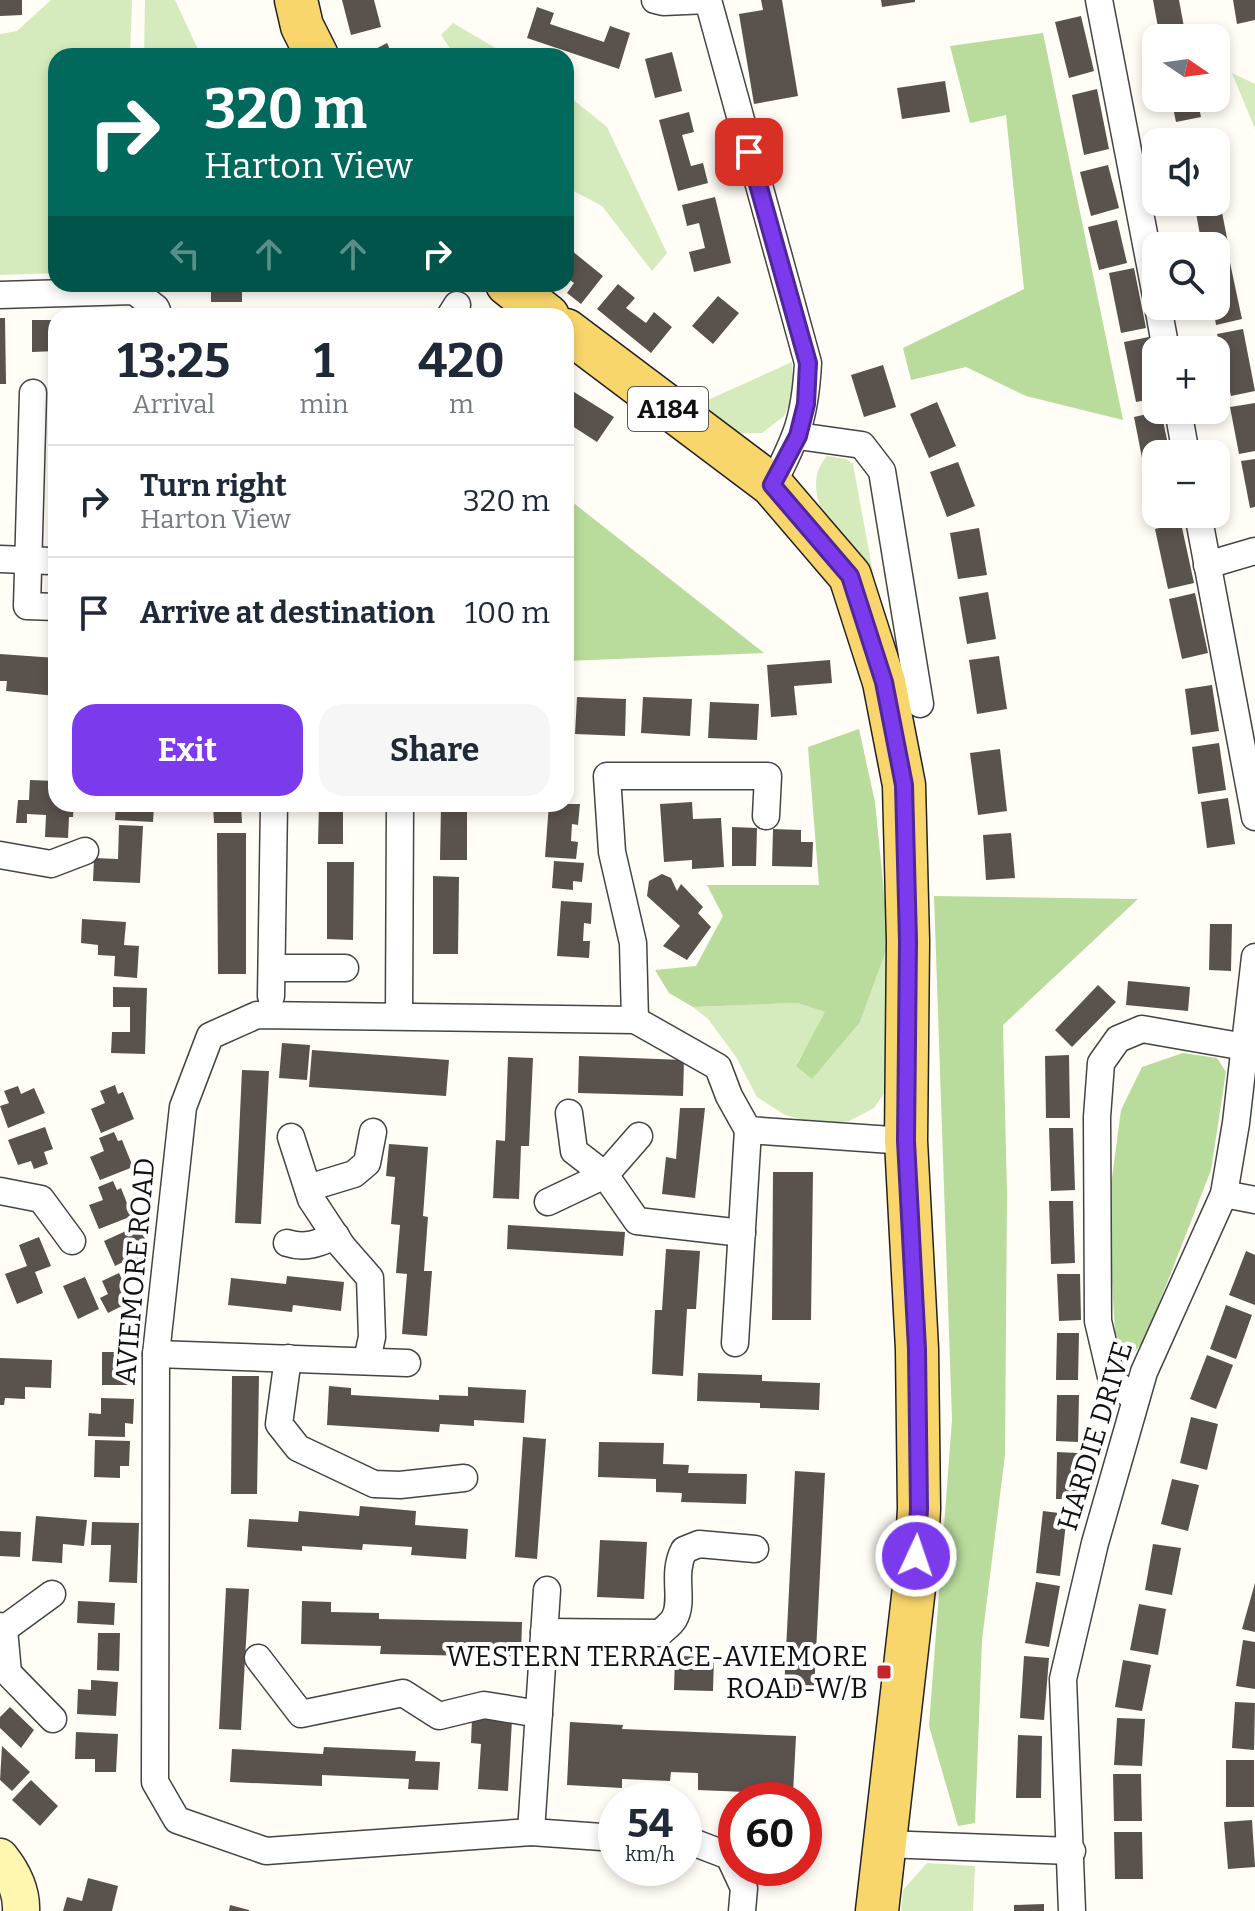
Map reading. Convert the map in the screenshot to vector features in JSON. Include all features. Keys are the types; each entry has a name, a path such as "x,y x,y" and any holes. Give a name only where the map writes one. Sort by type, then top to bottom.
{"main road":[{"path":"296,0 302,26 313,48"},
{"path":"517,292 538,308"},
{"name":"A184","path":"574,336 772,485 850,576 884,682 904,785 908,941 906,1141 917,1349 919,1509 915,1579 877,1911"}],"street":[{"path":"655,0 708,0 808,363 806,404 798,436 772,485"},
{"path":"1099,0 1144,232"},
{"path":"0,295 100,292"},
{"path":"135,292 156,308"},
{"path":"33,393 40,561 27,606 48,607"},
{"path":"798,436 862,445 882,471 920,704"},
{"path":"1200,528 1255,817"},
{"path":"1207,565 1255,551"},
{"path":"0,559 40,561"},
{"path":"635,1020 633,943 597,773 768,776 766,816"},
{"path":"271,996 274,812"},
{"path":"399,1016 400,812"},
{"path":"0,855 51,864 85,851"},
{"name":"HARDIE DRIVE","path":"1072,1911 1063,1679 1095,1543 1144,1372 1224,1194 1255,957"},
{"path":"272,968 345,968"},
{"name":"AVIEMORE ROAD","path":"598,1837 531,1832 266,1851 177,1820 155,1782 156,1354 183,1107 210,1036 257,1015 635,1020 718,1067 729,1096 748,1130"},
{"path":"1136,1399 1112,1381 1098,1321 1097,1117 1101,1063 1118,1039 1142,1029 1245,1047"},
{"path":"569,1113 574,1151 605,1175 637,1221 742,1233"},
{"path":"735,1343 748,1130 906,1141"},
{"path":"308,1188 354,1174 367,1163 373,1132"},
{"path":"548,1202 605,1175 639,1136"},
{"path":"291,1137 311,1199 370,1278 372,1337 367,1360"},
{"path":"0,1191 41,1199 72,1241"},
{"path":"1224,1194 1255,1200"},
{"path":"287,1243 298,1246 317,1244 336,1236"},
{"path":"156,1354 407,1363"},
{"path":"288,1358 279,1424 298,1448 374,1484 400,1485 464,1478"},
{"path":"544,1632 660,1633 674,1619 678,1599 677,1565 684,1550 699,1544 755,1549"},
{"path":"531,1832 547,1590"},
{"path":"52,1594 2,1627 4,1676 53,1719"},
{"path":"258,1658 301,1714 403,1693 439,1716 484,1705 539,1714"},
{"path":"884,1844 1072,1851"},
{"path":"702,1847 729,1856 744,1888 742,1911"},
{"path":"0,1857 10,1869 21,1899 21,1911"}],"green space":[{"path":"51,0 132,0 130,48 48,48 48,273 0,275 0,34 17,31"},
{"path":"145,0 175,0 197,48 144,48"},
{"path":"453,23 495,48 450,48 441,35"},
{"path":"1043,33 1123,420 1026,396 966,367 911,380 903,348 1024,289 1006,115 970,123 950,46"},
{"path":"1232,73 1255,84 1255,129"},
{"path":"574,100 607,127 667,253 652,271 602,206 574,191"},
{"path":"792,362 794,395 784,416 762,433 736,433 699,404"},
{"path":"827,456 846,459 853,464 877,595 841,546 821,508 816,489 818,472"},
{"path":"574,503 764,653 574,661"},
{"path":"859,729 875,802 889,943 860,1022 812,1079 796,1066 825,1012 798,1003 693,1007 669,993 655,970 696,966 723,916 707,885 819,885 808,747"},
{"path":"934,896 1138,899 1003,1025 1007,1194 1005,1455 982,1640 975,1823 958,1826 929,1726 952,1420"},
{"path":"889,943 890,1085 874,1108 849,1121 822,1125 785,1115 757,1097 736,1057 708,1019 693,1007 798,1003 826,1012 796,1065 860,1022"},
{"path":"1183,1053 1217,1058 1226,1072 1211,1170 1146,1337 1129,1360 1115,1333 1108,1208 1121,1110 1142,1067"},
{"path":"927,1863 975,1866 973,1911 901,1911 903,1890"}],"building":[{"path":"0,0 22,0 22,15 0,16"},
{"path":"342,0 374,0 381,27 351,35"},
{"path":"761,0 782,0 798,96 754,104 739,14 763,10"},
{"path":"881,0 915,0 915,2 882,7"},
{"path":"1153,0 1179,0 1183,24 1157,24"},
{"path":"1233,0 1255,0 1255,20 1237,24"},
{"path":"537,7 554,13 550,24 604,42 610,26 630,33 619,69 574,54 574,48 557,48 527,38"},
{"path":"1081,16 1094,71 1069,78 1055,22"},
{"path":"672,52 682,91 655,98 645,59"},
{"path":"945,81 950,112 902,119 897,88"},
{"path":"1097,89 1109,149 1084,155 1072,95"},
{"path":"689,112 694,132 682,135 691,166 703,163 708,183 678,191 659,120"},
{"path":"1174,112 1200,112 1201,117 1176,122"},
{"path":"1108,165 1119,208 1091,216 1080,172"},
{"path":"715,197 731,263 694,272 689,252 705,248 699,223 687,226 682,205"},
{"path":"1197,216 1223,216 1226,232 1199,232"},
{"path":"1117,220 1127,263 1099,270 1088,227"},
{"path":"574,252 603,276 581,304 567,293 574,292"},
{"path":"1230,263 1242,319 1216,325 1215,320 1230,320"},
{"path":"1134,268 1146,328 1121,333 1109,273"},
{"path":"618,284 635,298 626,308 646,323 654,312 672,327 651,353 597,309"},
{"path":"211,292 242,292 242,302 211,302"},
{"path":"718,296 739,313 713,344 692,326"},
{"path":"0,318 5,318 6,384 0,384"},
{"path":"32,320 48,320 48,351 32,352"},
{"path":"1243,329 1255,391 1231,396 1230,336 1217,334"},
{"path":"1142,338 1142,401 1136,402 1124,342"},
{"path":"883,365 896,407 864,417 851,375"},
{"path":"574,392 614,417 597,442 574,427"},
{"path":"937,402 956,446 929,458 910,414"},
{"path":"1255,403 1255,451 1239,454 1230,407"},
{"path":"1142,415 1142,424 1164,424 1167,440 1142,440 1142,458 1134,417"},
{"path":"1255,459 1255,507 1250,508 1241,461"},
{"path":"958,462 975,506 947,517 930,472"},
{"path":"979,528 987,575 958,579 950,533"},
{"path":"1182,528 1194,583 1168,589 1155,529"},
{"path":"988,592 996,639 967,644 959,597"},
{"path":"1195,593 1208,653 1182,659 1169,599"},
{"path":"0,654 48,657 48,695 6,691 7,681 0,681"},
{"path":"999,656 1007,709 977,714 969,660"},
{"path":"830,660 832,683 794,686 797,715 771,717 767,665"},
{"path":"1212,685 1219,731 1191,735 1185,689"},
{"path":"577,697 626,699 625,736 575,734"},
{"path":"643,697 692,699 690,736 641,733"},
{"path":"710,702 759,704 757,740 708,738"},
{"path":"1219,743 1226,790 1198,794 1192,747"},
{"path":"1000,749 1007,811 978,815 970,753"},
{"path":"30,780 48,781 48,812 73,812 73,817 69,817 68,838 45,837 46,815 27,814 27,823 16,823 18,800 29,800"},
{"path":"1228,798 1235,844 1207,848 1201,802"},
{"path":"692,802 693,819 721,818 724,867 692,869 692,860 664,862 660,804"},
{"path":"574,804 580,804 578,825 572,824 571,841 578,842 576,859 545,857 548,812 574,812"},
{"path":"116,812 154,812 153,822 115,820"},
{"path":"213,812 241,812 242,823 214,823"},
{"path":"319,812 343,812 343,844 318,844"},
{"path":"441,812 467,812 467,860 440,860"},
{"path":"119,825 143,826 140,883 93,881 94,858 118,859"},
{"path":"732,827 757,828 756,866 732,866"},
{"path":"773,829 801,830 801,842 813,842 812,867 772,866"},
{"path":"217,833 246,833 246,974 218,974"},
{"path":"1011,833 1015,878 986,880 983,835"},
{"path":"554,861 584,863 582,882 573,881 573,890 552,888"},
{"path":"327,862 354,862 353,940 327,939"},
{"path":"662,874 671,878 677,891 681,884 703,907 698,913 711,927 687,960 663,946 680,926 647,896 649,881"},
{"path":"433,876 459,877 458,954 433,954"},
{"path":"561,901 592,903 591,924 584,923 583,941 590,941 589,958 557,956"},
{"path":"82,919 126,922 124,945 139,946 137,978 114,976 115,956 98,955 98,945 81,943"},
{"path":"1210,924 1232,924 1231,971 1209,970"},
{"path":"1128,981 1190,987 1188,1011 1126,1005"},
{"path":"1098,985 1116,1002 1072,1047 1055,1030"},
{"path":"113,987 147,988 145,1054 111,1053 112,1032 130,1032 130,1007 113,1007"},
{"path":"282,1043 310,1045 307,1080 279,1078"},
{"path":"312,1050 449,1060 446,1096 309,1087"},
{"path":"1069,1055 1070,1118 1046,1118 1045,1056"},
{"path":"579,1056 684,1060 683,1096 578,1093"},
{"path":"508,1057 533,1058 529,1146 521,1146 519,1199 493,1198 496,1140 505,1141"},
{"path":"242,1070 269,1071 261,1224 235,1223"},
{"path":"115,1085 118,1094 123,1092 134,1119 101,1133 91,1109 105,1103 100,1091"},
{"path":"18,1086 21,1094 34,1088 45,1113 8,1128 0,1106 9,1103 4,1091"},
{"path":"680,1108 705,1108 695,1198 662,1194 666,1157 676,1159"},
{"path":"45,1127 53,1149 44,1152 48,1164 34,1169 31,1161 18,1165 8,1140"},
{"path":"1049,1128 1073,1128 1075,1190 1051,1191"},
{"path":"114,1132 118,1141 122,1140 133,1167 100,1180 90,1157 104,1151 99,1138"},
{"path":"389,1144 428,1147 423,1216 428,1217 424,1271 432,1271 427,1336 402,1334 407,1274 396,1273 400,1225 391,1224 395,1177 386,1176"},
{"path":"773,1172 813,1172 811,1320 772,1320"},
{"path":"113,1181 117,1190 121,1188 132,1216 99,1229 89,1205 103,1200 98,1187"},
{"path":"1049,1201 1073,1201 1075,1263 1051,1264"},
{"path":"139,1225 149,1248 139,1252 143,1261 128,1268 125,1261 115,1266 104,1241"},
{"path":"508,1225 625,1232 623,1256 507,1249"},
{"path":"39,1237 51,1266 35,1272 43,1293 17,1304 5,1274 27,1266 19,1245"},
{"path":"666,1249 700,1251 696,1309 687,1309 683,1376 652,1374 655,1310 662,1310"},
{"path":"1246,1251 1255,1255 1255,1305 1229,1295"},
{"path":"119,1273 132,1301 108,1313 100,1298 108,1294 102,1281"},
{"path":"1057,1274 1080,1274 1081,1320 1059,1321"},
{"path":"287,1276 344,1282 341,1311 293,1305 292,1312 228,1305 231,1278 286,1284"},
{"path":"85,1277 99,1309 78,1319 63,1286"},
{"path":"1226,1305 1252,1315 1236,1359 1210,1349"},
{"path":"1057,1333 1079,1333 1078,1380 1056,1380"},
{"path":"102,1352 133,1352 133,1385 102,1385"},
{"path":"1207,1355 1233,1365 1216,1409 1190,1399"},
{"path":"0,1358 52,1360 51,1388 25,1387 25,1399 5,1398 4,1405 0,1405"},
{"path":"698,1373 762,1375 762,1381 820,1383 819,1410 760,1408 760,1403 697,1401"},
{"path":"232,1376 259,1376 257,1494 231,1494"},
{"path":"329,1386 351,1388 351,1395 439,1400 439,1395 468,1396 468,1387 526,1390 524,1423 474,1420 474,1426 440,1424 439,1432 327,1425"},
{"path":"1057,1395 1079,1395 1078,1442 1056,1441"},
{"path":"101,1398 134,1399 133,1424 125,1423 125,1437 88,1436 89,1413 101,1414"},
{"path":"1191,1417 1218,1424 1207,1470 1180,1463"},
{"path":"523,1437 546,1439 537,1559 515,1557"},
{"path":"95,1440 130,1441 129,1466 120,1466 120,1478 94,1477"},
{"path":"599,1442 664,1443 663,1464 689,1465 688,1473 747,1474 746,1504 681,1502 682,1493 656,1492 656,1479 598,1477"},
{"path":"1057,1452 1078,1453 1078,1499 1056,1499"},
{"path":"795,1471 825,1473 814,1692 784,1690"},
{"path":"1172,1479 1199,1485 1188,1531 1161,1524"},
{"path":"360,1506 416,1511 415,1525 468,1529 466,1559 411,1555 412,1547 363,1544 362,1550 302,1546 302,1551 247,1547 249,1519 298,1522 299,1511 359,1516"},
{"path":"1043,1511 1067,1514 1060,1576 1036,1573"},
{"path":"36,1516 87,1520 84,1546 63,1544 62,1563 32,1561"},
{"path":"92,1522 139,1523 137,1583 109,1582 111,1545 91,1545"},
{"path":"0,1531 21,1532 20,1557 0,1556"},
{"path":"600,1540 647,1542 644,1599 597,1597"},
{"path":"1153,1544 1181,1548 1172,1595 1145,1590"},
{"path":"1036,1582 1060,1586 1049,1647 1025,1643"},
{"path":"1255,1583 1255,1632 1242,1629"},
{"path":"226,1588 249,1589 241,1730 219,1729"},
{"path":"78,1601 115,1603 114,1625 77,1623"},
{"path":"302,1601 331,1602 331,1612 379,1613 379,1619 522,1622 521,1657 380,1654 381,1646 301,1644"},
{"path":"1139,1604 1166,1609 1158,1655 1130,1650"},
{"path":"98,1633 120,1633 119,1671 97,1670"},
{"path":"1243,1640 1255,1642 1255,1689 1236,1686"},
{"path":"675,1656 714,1657 713,1691 674,1690"},
{"path":"1024,1656 1049,1658 1044,1720 1020,1718"},
{"path":"1123,1660 1151,1665 1142,1711 1115,1707"},
{"path":"91,1680 118,1682 116,1716 77,1714 78,1689 91,1690"},
{"path":"1235,1702 1255,1703 1254,1750 1232,1748"},
{"path":"10,1707 34,1730 21,1748 0,1728 0,1717"},
{"path":"472,1717 512,1720 508,1791 478,1789 481,1744 471,1743"},
{"path":"1117,1718 1145,1719 1142,1766 1114,1765"},
{"path":"570,1722 623,1725 622,1729 796,1736 794,1782 718,1782 718,1791 702,1790 698,1773 671,1772 670,1781 622,1779 622,1782 598,1782 598,1787 567,1785"},
{"path":"76,1732 118,1734 116,1772 95,1772 95,1759 75,1759"},
{"path":"1018,1735 1042,1736 1041,1798 1016,1798"},
{"path":"2,1746 30,1772 12,1791 0,1780"},
{"path":"324,1747 416,1751 415,1761 440,1762 438,1790 408,1789 409,1779 322,1775 322,1786 230,1782 232,1749 323,1754"},
{"path":"1226,1760 1254,1760 1254,1807 1226,1807"},
{"path":"1113,1774 1141,1774 1142,1821 1114,1821"},
{"path":"31,1780 58,1806 40,1826 12,1800"},
{"path":"1252,1820 1255,1867 1228,1869 1224,1822"},
{"path":"1114,1832 1142,1832 1143,1879 1115,1879"},
{"path":"88,1878 118,1886 112,1911 63,1911 67,1897 82,1901"},
{"path":"1044,1904 1044,1911 1014,1911 1014,1905"},
{"path":"230,1905 249,1910 249,1911 229,1911"}],"place":[{"name":"WESTERN TERRACE-AVIEMORE ROAD-W/B","path":"884,1672"}],"route":[{"path":"749,152 808,363 806,404 798,436 772,485 850,576 884,682 904,785 908,941 906,1141 917,1349 919,1509 916,1556"}]}
